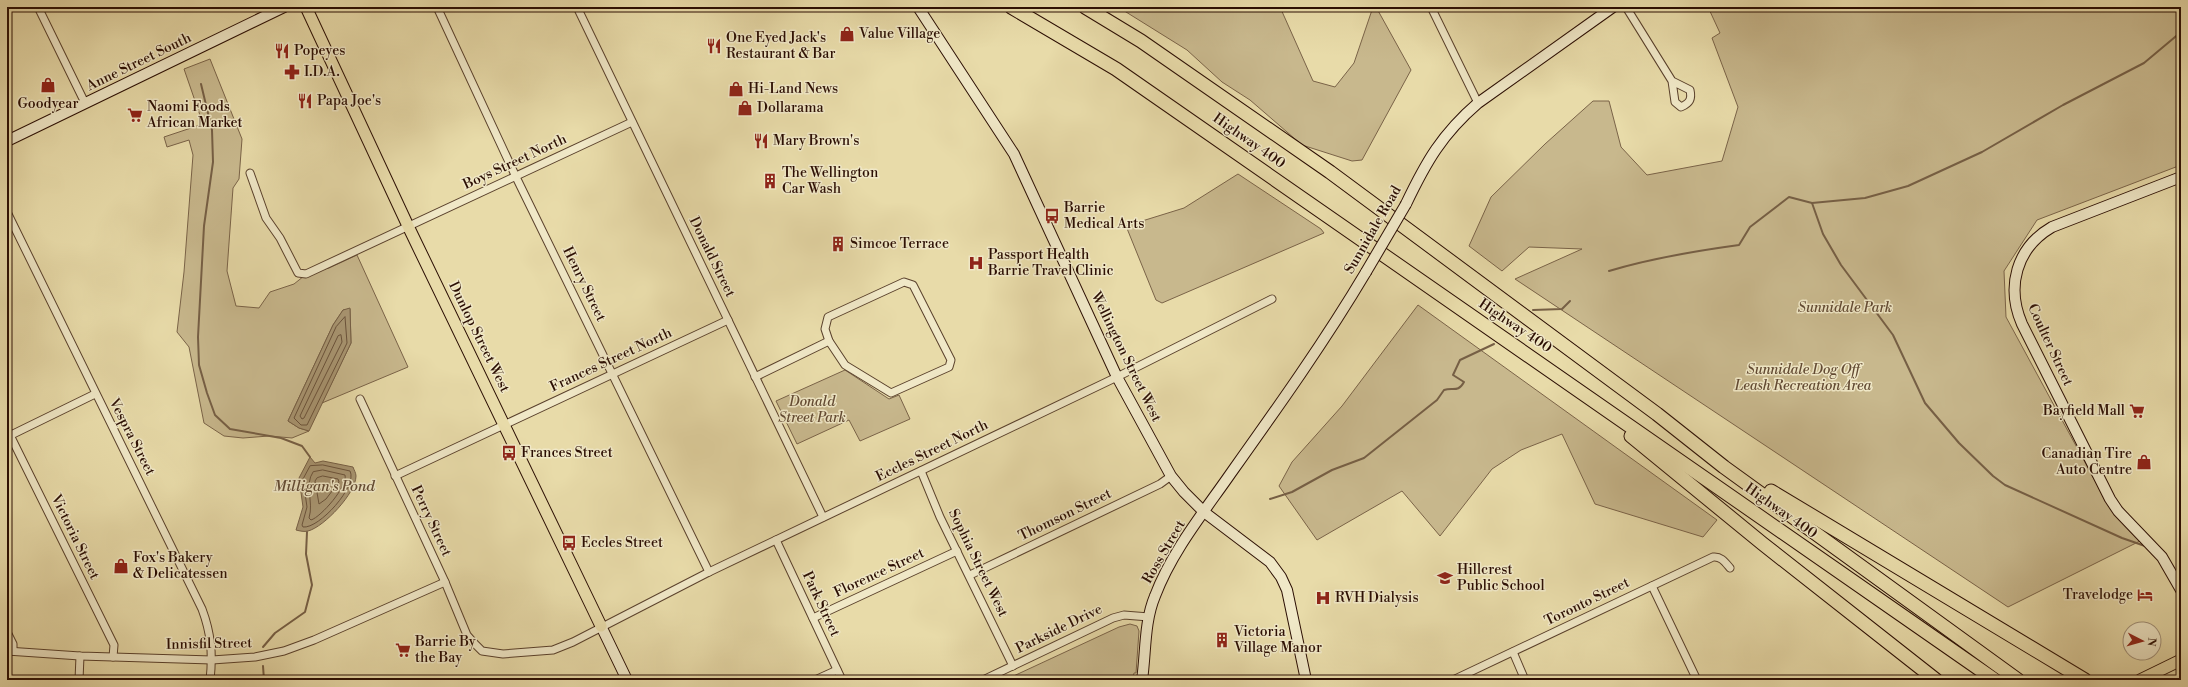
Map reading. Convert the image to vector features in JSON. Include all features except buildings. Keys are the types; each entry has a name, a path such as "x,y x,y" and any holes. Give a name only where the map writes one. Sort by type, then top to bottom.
{"highway":[{"name":"Highway 400","path":"1011,7 1116,69 1995,680"},
{"name":"Highway 400","path":"1085,7 1141,41 1330,172 1657,414 1724,467 2018,680"},
{"path":"1550,370 1699,493 1936,680"},
{"path":"1724,467 1764,486 2085,680"}],"main road":[{"name":"Dunlop Street West","path":"306,7 408,226 506,424 602,626"},
{"path":"2140,680 2181,660"}],"street":[{"path":"38,7 85,104"},
{"name":"Anne Street South","path":"7,141 284,7"},
{"name":"Henry Street","path":"437,7 516,177 709,572"},
{"name":"Donald Street","path":"577,7 823,517"},
{"name":"Wellington Street West","path":"918,7 1014,154 1117,377 1171,476 1184,492 1204,512 1256,549 1270,562 1281,577 1286,590 1306,680"},
{"path":"1431,7 1478,103"},
{"name":"Sunnidale Road","path":"1204,512 1308,365 1406,204 1424,167 1438,144 1459,119 1478,103 1613,7"},
{"path":"1626,7 1663,69 1672,81"},
{"name":"Boys Street North","path":"250,173 266,218 280,238 298,273 306,274 632,122"},
{"name":"Coulter Street","path":"2181,176 2052,227 2042,233 2033,241 2020,261 2014,286 2017,312 2022,324 2110,499 2123,516 2145,537 2162,557 2181,590"},
{"name":"Vespra Street","path":"7,212 95,394 115,429 202,609 210,631 212,660 210,680"},
{"path":"904,282 909,283 917,292 951,360 951,364 949,367 891,393 845,364 829,341 825,329 828,317 904,282"},
{"name":"Eccles Street North","path":"482,651 503,654 552,650 573,642 709,572 1117,377 1272,300"},
{"name":"Frances Street North","path":"395,476 728,320"},
{"path":"755,377 829,341"},
{"path":"9,437 95,394"},
{"name":"Perry Street","path":"360,399 468,635 482,651"},
{"name":"Victoria Street","path":"7,429 9,437 114,645 113,657"},
{"name":"Sophia Street West","path":"921,471 940,517 970,575 1013,666"},
{"name":"Thomson Street","path":"970,575 1160,484 1171,476"},
{"name":"Ross Street","path":"1142,680 1149,617 1154,598 1162,579 1189,533 1204,512"},
{"name":"Park Street","path":"776,540 842,680"},
{"name":"Florence Street","path":"813,618 957,552"},
{"name":"Toronto Street","path":"1453,680 1712,557 1717,557 1723,560 1730,568"},
{"name":"Innisfil Street","path":"10,651 80,656 212,660 255,657 284,651 314,640 445,582"},
{"path":"1652,586 1697,680"},
{"name":"Parkside Drive","path":"983,680 1113,618 1131,615 1149,617"},
{"name":"Dunlop Street West","path":"602,626 627,680"},
{"path":"7,632 13,644 10,651"},
{"path":"1512,652 1525,680"},
{"path":"79,680 80,656"},
{"path":"815,680 837,670"}],"green space":[{"path":"1118,7 1280,7 1313,81 1335,87 1354,63 1373,7 1376,7 1411,70 1362,160 1352,161 1302,145 1250,100 1222,82 1187,50"},
{"name":"Sunnidale Park","path":"1708,7 2181,7 2181,165 2037,220 2004,271 2006,317 2106,501 2140,541 2008,607 1515,279 1582,249 1529,247 1502,271 1469,246 1491,197 1545,144 1593,101 1609,101 1621,147 1647,175 1722,161 1738,107 1712,38 1720,33"},
{"path":"210,59 242,139 239,179 233,188 227,271 236,306 259,308 270,292 294,284 309,272 329,268 357,255 408,367 322,403 351,343 350,309 343,310 333,325 288,421 299,428 309,431 292,438 269,436 243,438 224,436 204,423 189,347 177,332 184,272 193,155 189,140 167,147 164,137 203,124 184,69"},
{"path":"1238,174 1321,229 1324,233 1162,303 1156,300 1126,226 1184,208"},
{"path":"1418,305 1717,520 1703,537 1595,504 1562,434 1521,450 1492,469 1440,536 1402,491 1317,540 1279,486 1292,462 1342,406"},
{"name":"Donald Street Park","path":"845,370 889,399 899,395 910,419 860,441 849,420 797,444 776,401"},
{"path":"1130,624 1137,626 1139,631 1136,673 1134,673 1133,678 1135,680 1005,680 1119,627"}],"water":[{"path":"350,308 351,343 309,431 299,428 288,421 333,325 343,310"},
{"name":"Milligan's Pond","path":"310,457 315,463 323,461 353,467 356,476 355,483 351,491 338,508 315,528 308,531 302,531 296,530 303,507 299,478"}],"waterway":[{"path":"1609,271 1674,255 1739,245 1750,227 1789,197 1812,203 1865,198 1908,186 1982,152 2063,105 2144,63 2181,32"},
{"path":"201,84 212,130 213,162 204,226 198,337 199,365 207,393 215,415 230,429 281,438 302,446 310,457"},
{"path":"1812,203 1823,234 1841,265 1893,335 1925,403 1959,443 1993,476 2005,485 2122,538 2145,546"},
{"path":"1533,310 1562,309 1570,301"},
{"path":"1270,499 1292,492 1332,470 1364,458 1437,400 1444,390 1457,389 1462,385 1464,382 1453,375 1460,360 1494,344"},
{"path":"263,647 275,633 305,612 312,585 306,554 307,532"},
{"path":"263,666 264,680"}],"place":[{"name":"Value Village","path":"847,34"},
{"name":"One Eyed Jack's Restaurant & Bar","path":"714,46"},
{"name":"Popeyes","path":"282,51"},
{"name":"I.D.A.","path":"292,72"},
{"name":"Goodyear","path":"48,85"},
{"name":"Hi-Land News","path":"736,89"},
{"name":"Papa Joe's","path":"305,101"},
{"name":"Dollarama","path":"745,108"},
{"name":"Naomi Foods African Market","path":"135,115"},
{"name":"Mary Brown's","path":"761,141"},
{"name":"The Wellington Car Wash","path":"770,181"},
{"name":"Barrie Medical Arts","path":"1052,216"},
{"name":"Simcoe Terrace","path":"838,244"},
{"name":"Passport Health Barrie Travel Clinic","path":"976,263"},
{"name":"Bayfield Mall","path":"2137,411"},
{"name":"Frances Street","path":"509,453"},
{"name":"Canadian Tire Auto Centre","path":"2144,462"},
{"name":"Eccles Street","path":"569,543"},
{"name":"Fox's Bakery & Delicatessen","path":"121,566"},
{"name":"Hillcrest Public School","path":"1445,578"},
{"name":"Travelodge","path":"2145,595"},
{"name":"RVH Dialysis","path":"1323,598"},
{"name":"Victoria Village Manor","path":"1222,640"},
{"name":"Barrie By the Bay","path":"403,650"}],"park label":[{"name":"Sunnidale Dog Off Leash Recreation Area","path":"1803,378"}]}
